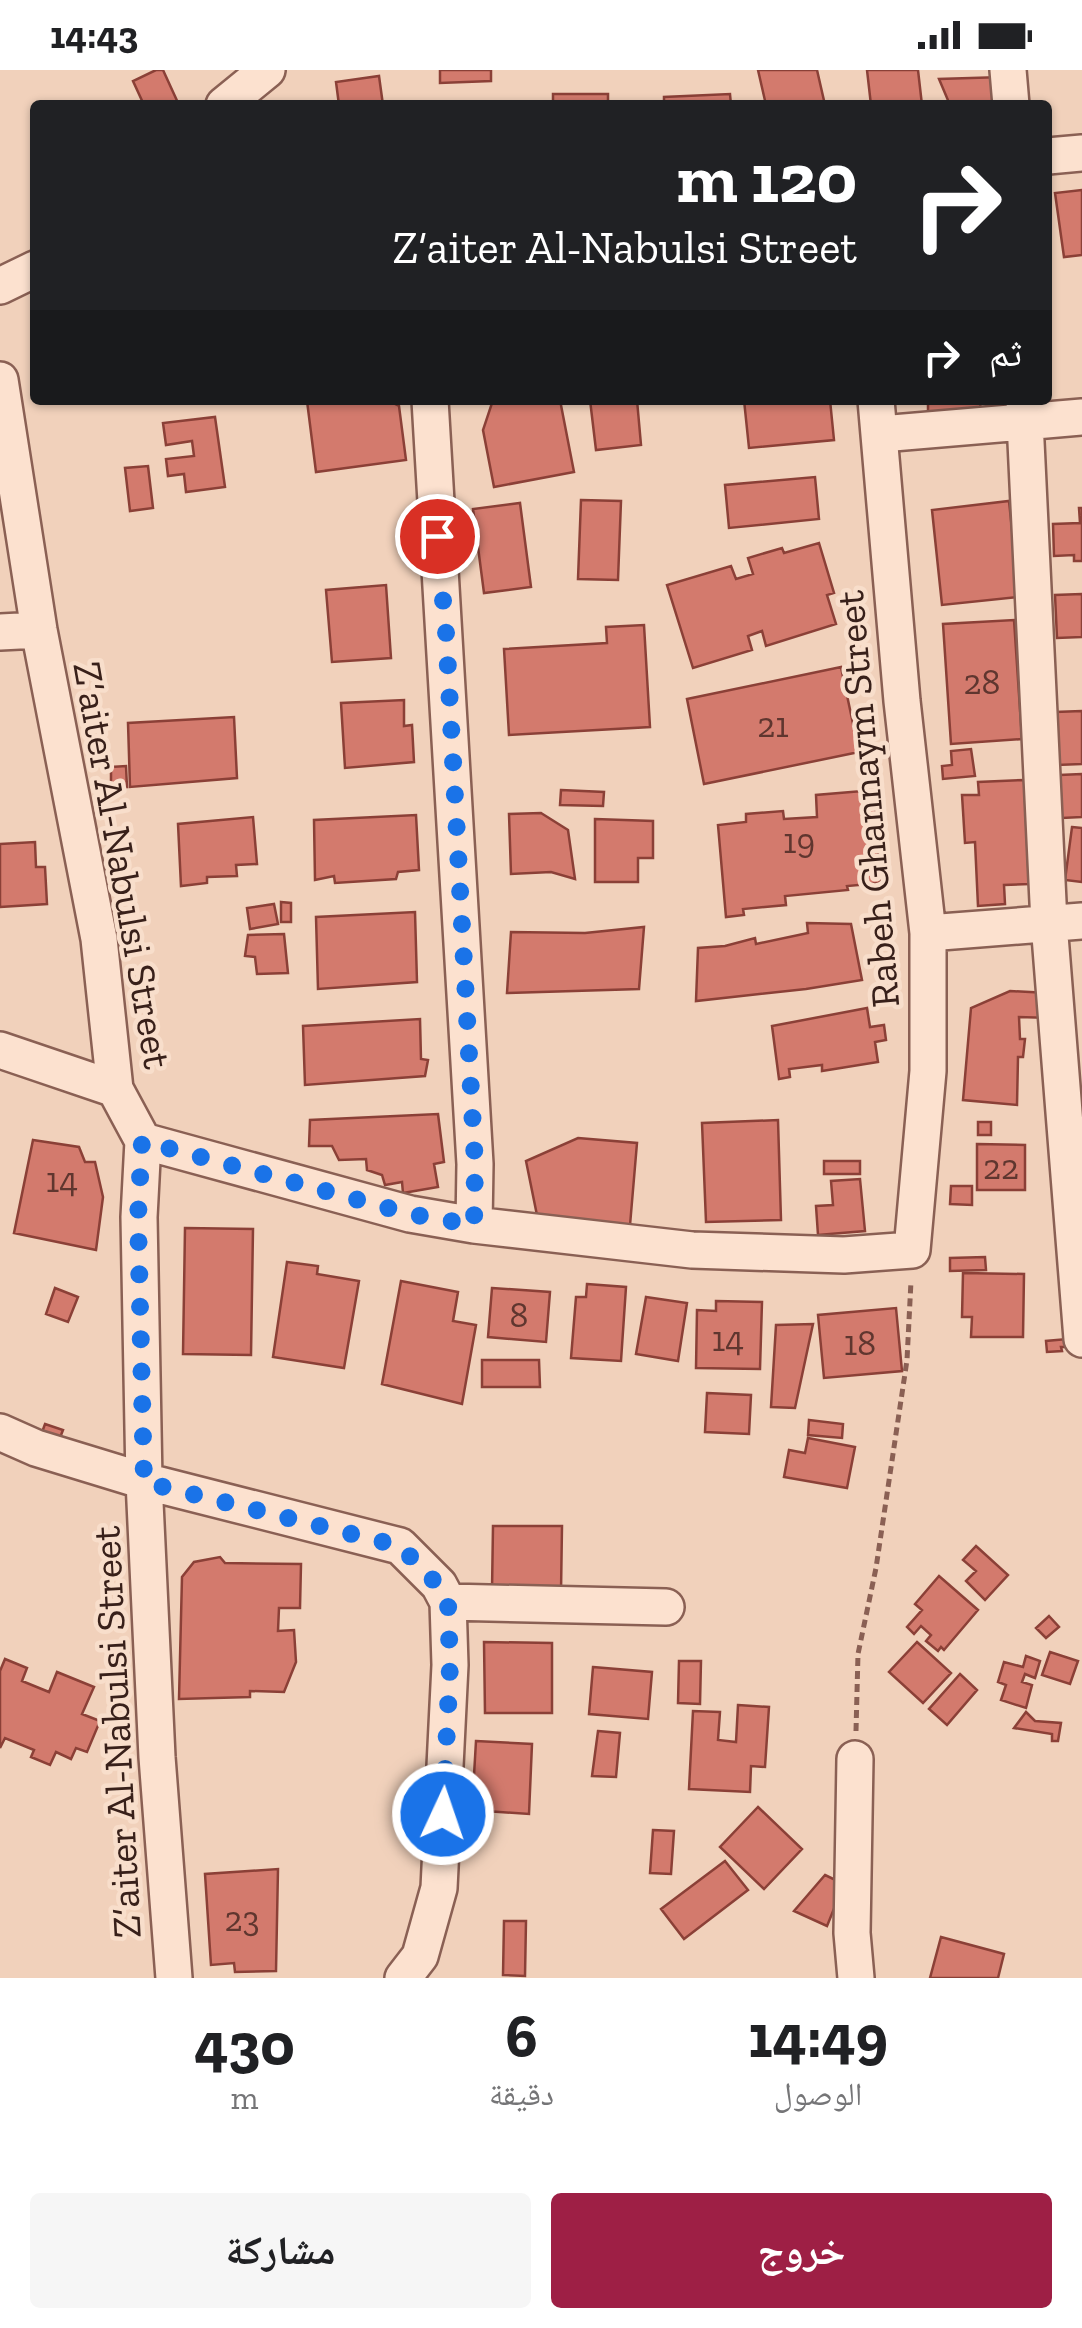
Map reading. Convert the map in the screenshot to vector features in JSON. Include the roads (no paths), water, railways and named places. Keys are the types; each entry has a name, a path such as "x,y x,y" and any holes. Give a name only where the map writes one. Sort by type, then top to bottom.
{"street":[{"path":"230,100 267,70"},
{"path":"1008,70 1011,100"},
{"path":"1052,156 1082,153"},
{"path":"0,286 30,271"},
{"name":"Z‘aiter Al-Nabulsi Street","path":"0,380 39,630 98,939 115,1089 142,1141 138,1217 144,1482 157,1757 174,1978"},
{"path":"142,1141 410,1214 474,1225 474,1144 430,405"},
{"path":"1026,411 1066,922 1082,1338"},
{"path":"878,417 1026,411 1082,418"},
{"name":"Rabeh Ghannaym Street","path":"474,1225 692,1250 844,1255 912,1250 928,1071 928,934 902,701 878,417"},
{"path":"0,632 39,630"},
{"path":"928,934 1066,922"},
{"path":"0,1050 115,1089"},
{"name":"Z‘aiter Al-Nabulsi Street","path":"0,1432 36,1448 144,1482 400,1546 438,1585 448,1602"},
{"path":"404,1978 420,1956 439,1888 450,1666 448,1602 666,1606"},
{"path":"855,1759 852,1933 856,1978"}]}
